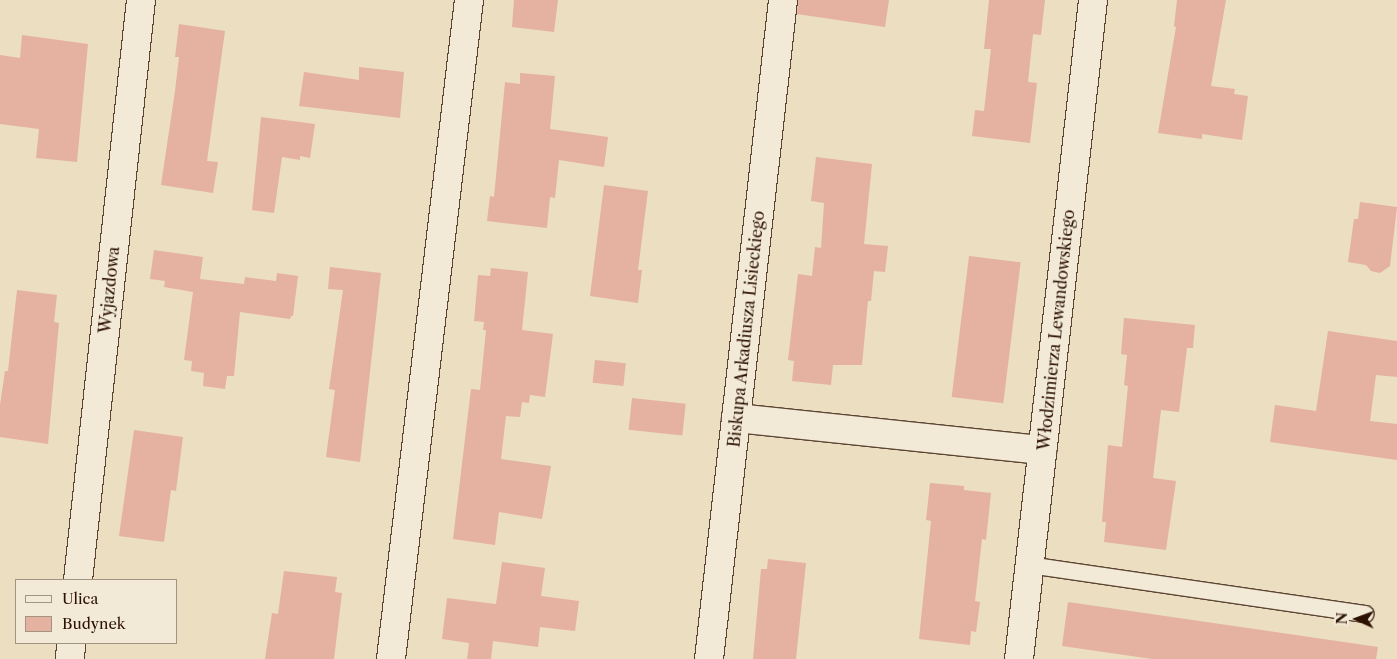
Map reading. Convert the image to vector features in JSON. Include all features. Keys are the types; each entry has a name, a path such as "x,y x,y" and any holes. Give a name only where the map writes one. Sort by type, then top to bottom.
{"street":[{"name":"Wyjazdowa","path":"78,579 141,0"},
{"path":"391,659 469,0"},
{"name":"Biskupa Arkadiusza Lisieckiego","path":"709,659 783,0"},
{"name":"Włodzimierza Lewandowskiego","path":"1018,659 1093,0"},
{"path":"736,418 1042,450"},
{"path":"70,659 71,644"}],"lane":[{"path":"1029,565 1365,614"}],"building":[{"path":"514,0 558,0 554,32 512,27"},
{"path":"798,0 889,0 885,27 797,14"},
{"path":"989,0 1045,0 1041,35 1033,34 1028,82 1037,83 1030,143 972,136 975,110 984,111 991,49 984,49"},
{"path":"1177,0 1226,0 1211,86 1235,89 1234,94 1248,96 1242,140 1202,134 1202,139 1158,133 1176,27 1174,26"},
{"path":"179,24 225,31 207,161 218,162 213,193 161,185 179,57 175,57"},
{"path":"22,35 88,44 77,162 36,158 39,129 0,124 0,55 20,58"},
{"path":"359,67 404,72 400,118 299,106 304,72 359,80"},
{"path":"520,73 555,76 550,129 608,137 604,167 559,160 555,198 550,197 547,228 487,221 490,196 494,197 505,82 520,84"},
{"path":"261,117 315,124 310,158 300,156 300,160 282,157 274,213 252,210"},
{"path":"816,157 872,164 864,244 888,246 885,272 874,271 871,301 868,301 862,365 833,365 831,385 792,381 794,361 788,360 798,274 812,276 815,247 821,248 824,203 811,201"},
{"path":"604,185 648,191 638,270 642,270 638,303 590,296"},
{"path":"1360,202 1397,207 1390,266 1380,273 1371,271 1366,265 1348,262 1354,219 1358,219"},
{"path":"154,250 203,257 200,279 244,284 245,277 276,281 277,273 298,276 293,316 290,319 240,312 234,376 227,376 225,389 203,386 204,373 191,371 192,361 184,360 193,292 164,287 165,281 150,279"},
{"path":"969,256 1021,262 1003,403 952,397"},
{"path":"330,267 381,273 360,462 326,457 335,390 329,389 343,290 328,289"},
{"path":"491,268 528,272 522,330 553,334 545,397 530,395 529,403 522,402 520,417 506,416 501,459 551,466 542,519 499,512 495,545 453,539 471,389 480,390 486,330 483,330 484,322 474,321 478,275 490,276"},
{"path":"17,290 57,295 54,322 59,323 48,444 0,437 0,405 5,371 8,371"},
{"path":"1124,318 1195,325 1193,348 1187,348 1179,412 1161,410 1153,478 1176,481 1166,550 1104,542 1106,522 1102,522 1108,445 1122,447 1128,386 1124,385 1127,355 1121,354"},
{"path":"1328,331 1397,341 1397,377 1376,375 1370,421 1397,424 1397,460 1270,442 1275,405 1316,411"},
{"path":"595,360 626,363 623,386 593,383"},
{"path":"632,398 686,404 682,435 629,430"},
{"path":"134,430 183,437 176,491 171,490 164,542 119,536"},
{"path":"930,483 964,486 964,490 991,493 986,540 982,539 975,601 980,602 976,632 971,631 970,645 919,639 931,521 926,520"},
{"path":"768,559 806,563 796,659 753,659 761,569 767,569"},
{"path":"502,562 545,568 541,596 579,601 575,631 540,627 538,647 493,641 491,659 467,659 469,643 442,639 447,598 496,604"},
{"path":"284,571 337,577 335,592 342,593 334,659 265,659 272,613 278,614"},
{"path":"1068,602 1378,647 1376,659 1152,659 1062,646"}]}
